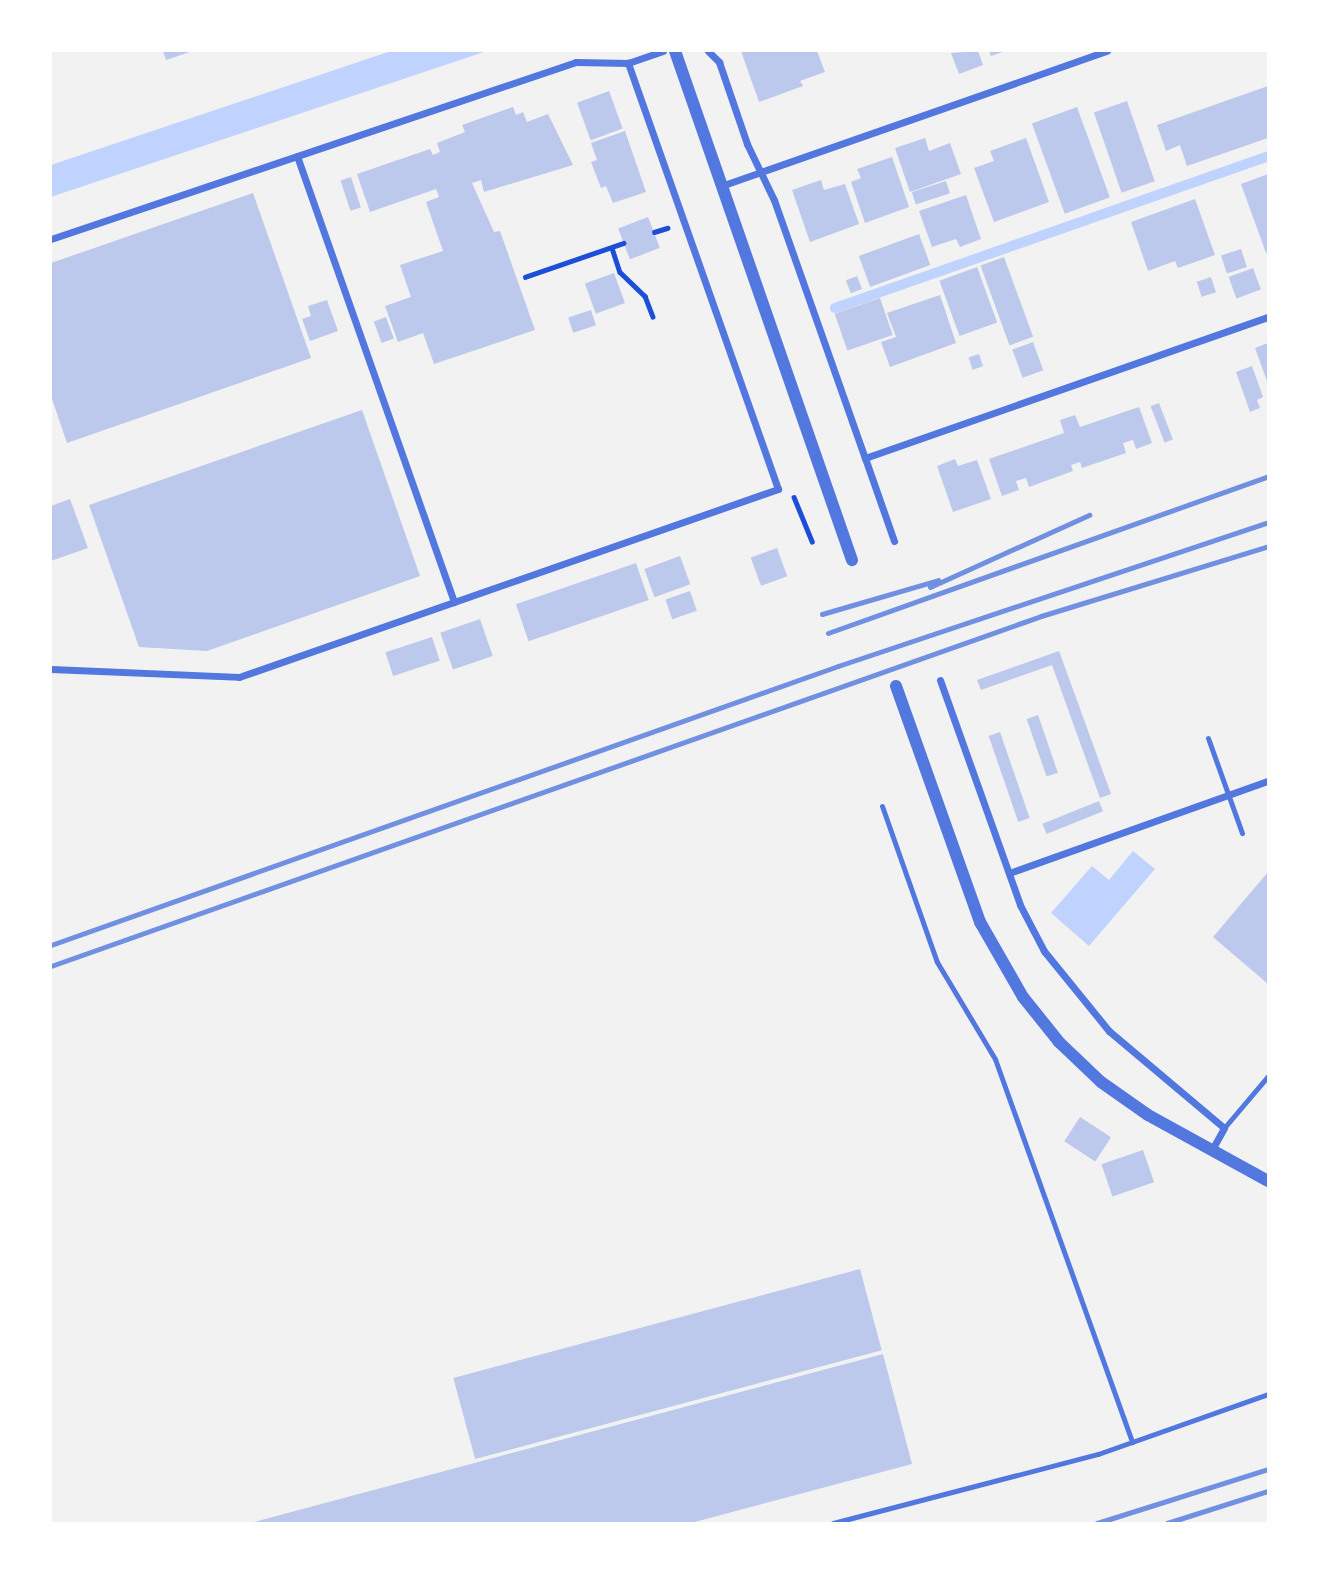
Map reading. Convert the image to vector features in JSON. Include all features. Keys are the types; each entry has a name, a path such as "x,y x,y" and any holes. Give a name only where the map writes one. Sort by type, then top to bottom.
{"street":[{"path":"51,239 576,62 628,63 663,51"},
{"path":"675,51 852,560"},
{"path":"708,51 719,62 761,172 894,541"},
{"path":"721,186 1107,51"},
{"path":"51,669 239,677 778,489 628,63"},
{"path":"297,156 454,602"},
{"path":"865,458 1268,317"},
{"path":"940,680 1009,873 1032,928 1074,993 1109,1031 1224,1128 1212,1150"},
{"path":"896,686 980,922 1023,998 1101,1082 1268,1181"},
{"path":"1009,873 1268,782"}],"lane":[{"path":"1208,738 1242,832"},
{"path":"882,806 937,962 995,1059 1132,1442"},
{"path":"1224,1128 1268,1076"},
{"path":"833,1523 1132,1442 1268,1394"}],"path":[{"path":"525,277 623,243"},
{"path":"612,247 620,272 645,296 653,317"},
{"path":"798,499 812,541"}],"water":[{"path":"391,51 487,51 51,197 51,165"},
{"path":"1133,851 1155,869 1089,946 1051,913 1092,866 1109,880"}],"building":[{"path":"163,51 193,51 166,60"},
{"path":"741,51 817,51 825,72 800,81 803,86 759,102"},
{"path":"978,51 983,65 959,74 951,53"},
{"path":"989,51 1006,51 991,56"},
{"path":"1268,86 1268,138 1187,166 1180,145 1166,151 1157,125"},
{"path":"609,91 623,129 591,140 577,103"},
{"path":"1127,101 1155,181 1122,193 1094,112"},
{"path":"513,107 516,115 523,112 527,122 548,114 573,165 484,192 481,180 472,183 494,232 500,231 535,330 434,364 423,333 398,342 385,306 411,297 400,265 443,251 426,202 439,197 436,189 370,212 357,174 430,149 433,155 440,152 437,143 465,132 462,125"},
{"path":"1077,107 1110,197 1065,214 1032,123"},
{"path":"625,131 646,192 613,203 606,186 601,188 591,162 597,160 591,143"},
{"path":"925,138 929,151 950,143 961,174 910,192 895,148"},
{"path":"1026,138 1049,202 994,222 974,168 994,161 990,151"},
{"path":"892,157 909,207 865,223 851,182 861,178 857,169"},
{"path":"1268,174 1268,252 1266,253 1241,184"},
{"path":"351,177 361,207 350,211 341,180"},
{"path":"821,180 824,190 845,184 859,224 810,242 792,190"},
{"path":"946,181 950,193 916,204 912,192"},
{"path":"253,193 311,358 67,443 51,396 51,263"},
{"path":"966,195 981,239 960,247 956,239 932,247 919,211"},
{"path":"1195,199 1215,255 1178,268 1175,261 1148,271 1131,222"},
{"path":"648,217 660,248 630,259 618,228"},
{"path":"919,234 930,265 870,287 859,256"},
{"path":"1241,249 1247,267 1227,274 1221,255"},
{"path":"1004,257 1033,337 1010,345 981,266"},
{"path":"977,267 997,322 960,336 939,281"},
{"path":"1253,268 1261,290 1236,299 1229,277"},
{"path":"614,273 625,303 596,314 585,284"},
{"path":"857,276 862,289 851,293 846,280"},
{"path":"1211,277 1216,292 1202,297 1197,282"},
{"path":"940,295 956,343 890,367 881,342 896,337 887,313"},
{"path":"880,298 893,335 847,351 835,314"},
{"path":"327,300 338,331 310,341 302,319 311,316 308,306"},
{"path":"591,310 596,325 573,333 568,317"},
{"path":"386,317 394,339 382,343 374,321"},
{"path":"1033,342 1043,370 1023,378 1012,350"},
{"path":"1268,343 1268,384 1255,348"},
{"path":"979,354 983,366 973,370 969,357"},
{"path":"1252,366 1263,397 1257,400 1260,408 1250,412 1236,372"},
{"path":"1159,403 1173,439 1165,443 1151,406"},
{"path":"1139,407 1152,443 1136,449 1133,440 1123,443 1126,453 1082,468 1080,462 1071,465 1073,471 1029,487 1026,478 1016,481 1019,490 1002,496 989,459 1064,433 1060,420 1075,415 1080,427"},
{"path":"362,410 420,576 207,651 139,647 89,505"},
{"path":"955,459 958,466 977,460 991,499 953,512 937,466"},
{"path":"70,499 88,548 51,561 51,506"},
{"path":"777,548 787,576 761,586 751,558"},
{"path":"680,556 690,584 655,597 644,569"},
{"path":"636,563 649,600 529,641 516,604"},
{"path":"690,591 697,611 672,619 665,599"},
{"path":"480,619 493,656 453,670 440,633"},
{"path":"432,637 440,661 393,676 385,652"},
{"path":"1059,651 1111,794 1100,798 1052,665 981,690 977,680"},
{"path":"1038,715 1058,773 1047,777 1027,719"},
{"path":"1000,732 1030,818 1018,822 989,736"},
{"path":"1099,801 1103,811 1047,834 1042,824"},
{"path":"1268,872 1268,984 1213,937"},
{"path":"1080,1117 1111,1137 1095,1161 1064,1141"},
{"path":"1143,1150 1154,1182 1112,1196 1101,1164"},
{"path":"860,1269 882,1350 475,1459 453,1378"},
{"path":"883,1354 912,1464 691,1523 250,1523"}],"waterway":[{"path":"835,308 1268,156"}],"railway":[{"path":"828,633 1268,476"},
{"path":"930,587 1089,515"},
{"path":"51,945 838,666 1268,522"},
{"path":"51,966 1041,616 1268,546"},
{"path":"822,614 938,580"},
{"path":"1097,1523 1268,1469"},
{"path":"1167,1523 1268,1491"}]}
